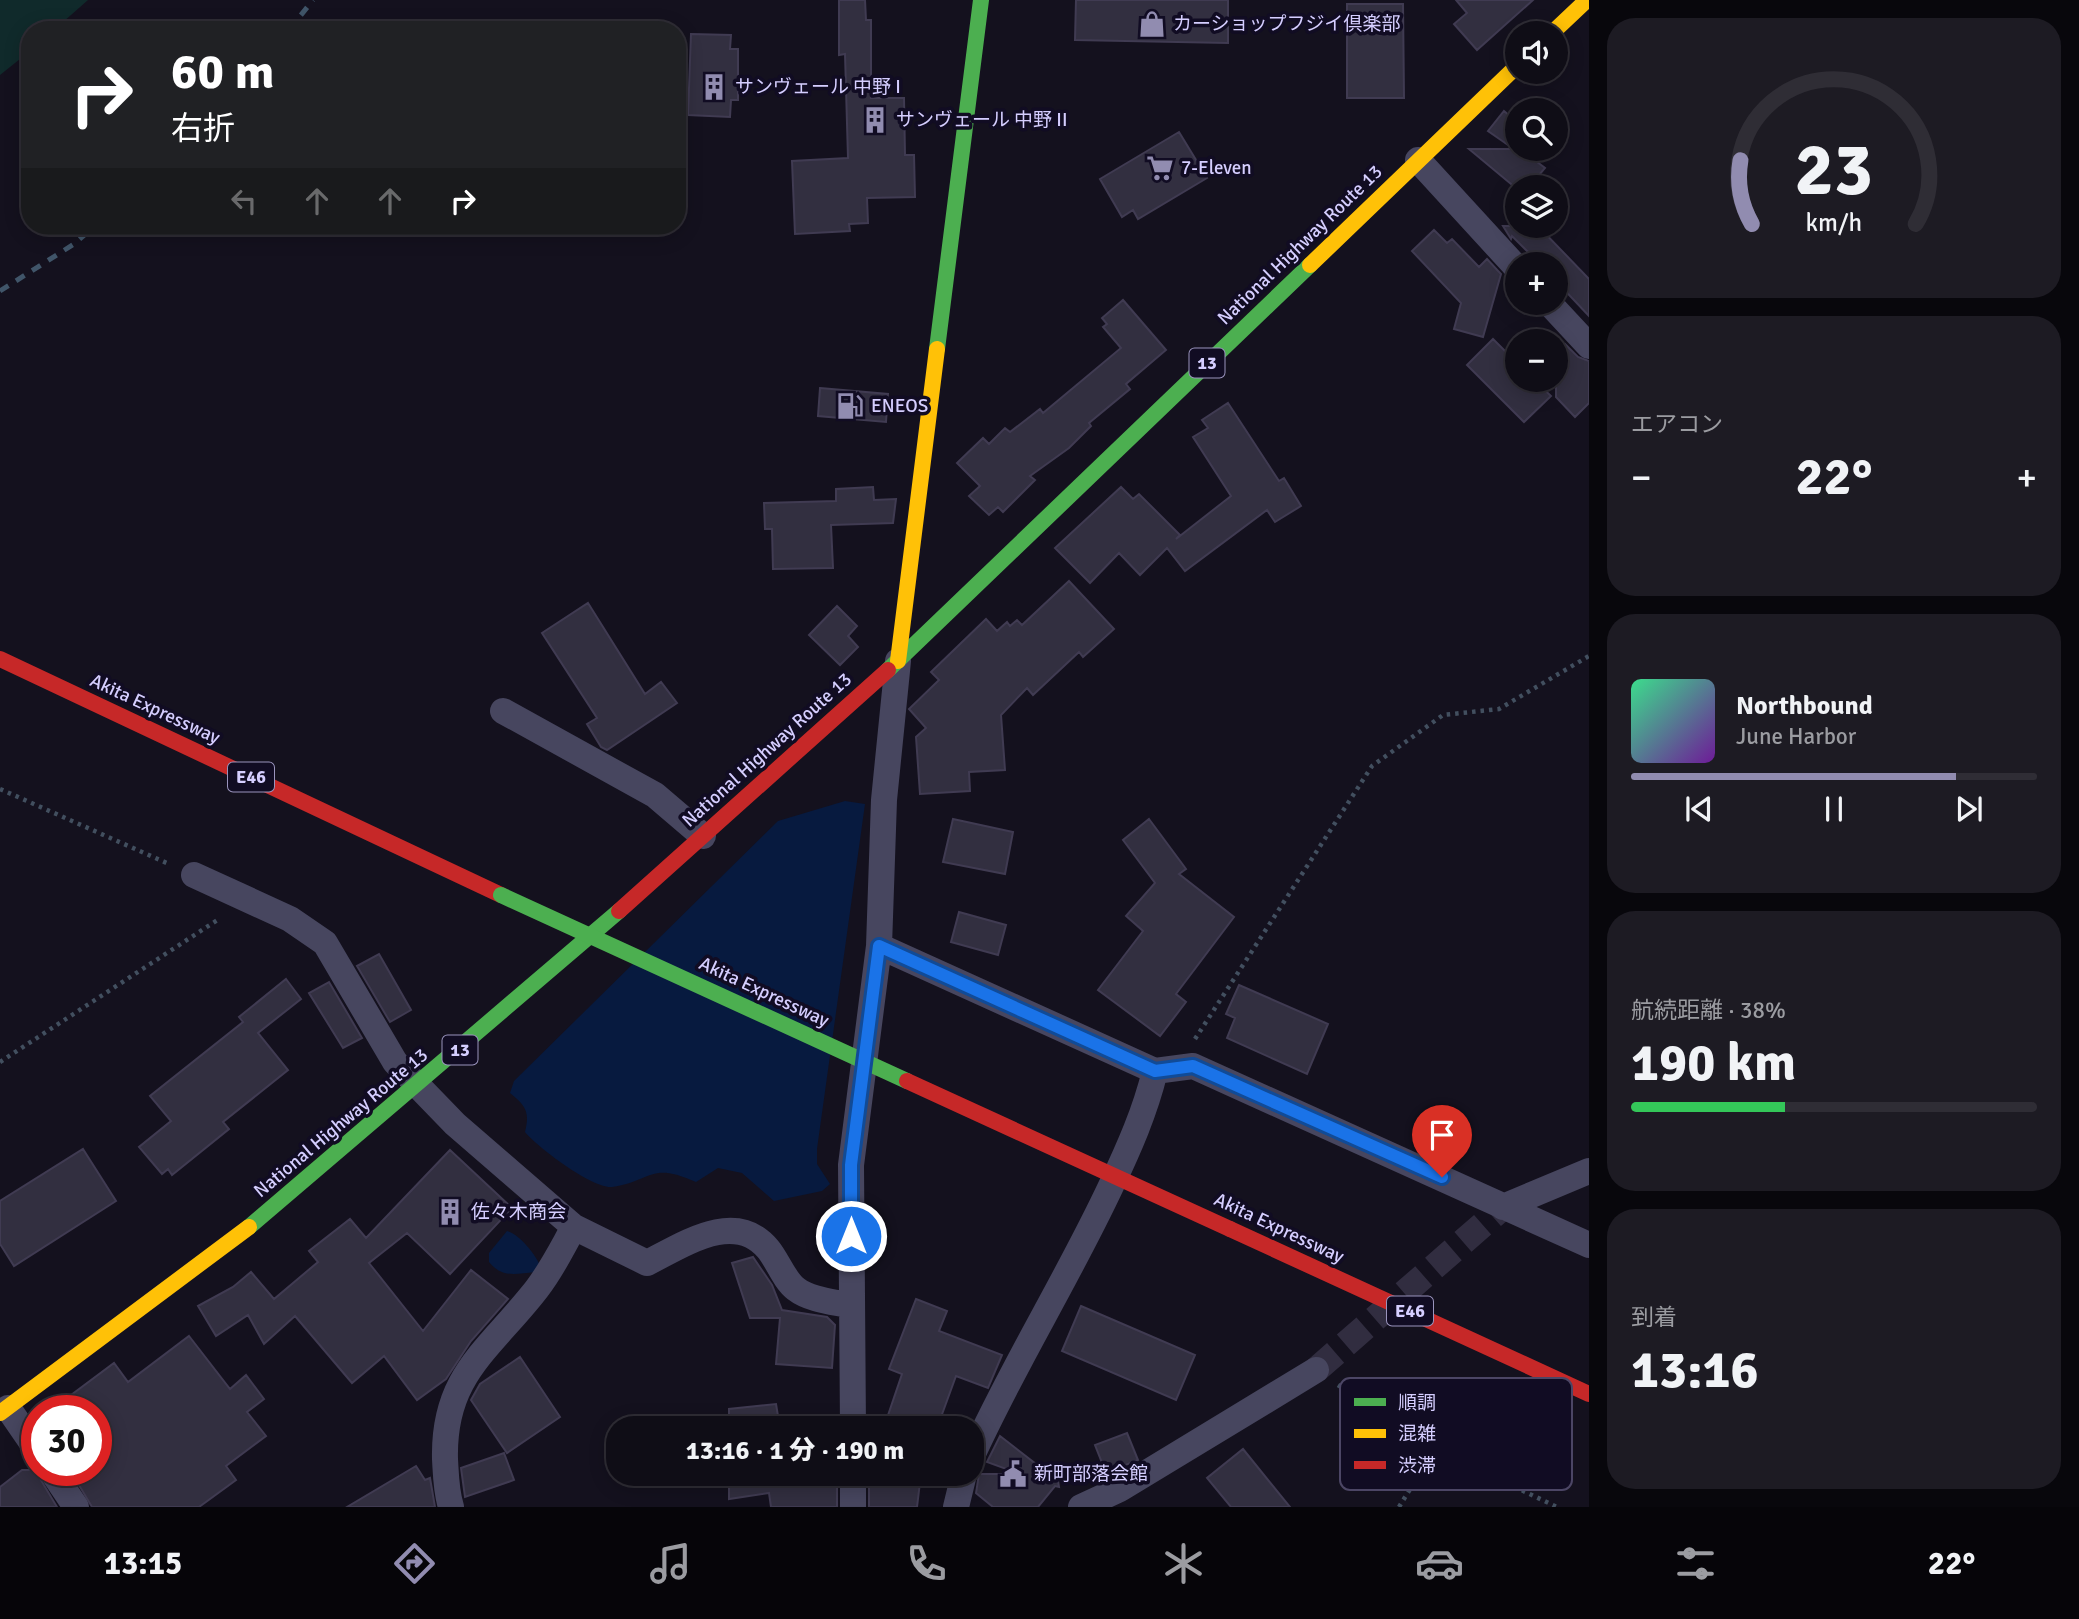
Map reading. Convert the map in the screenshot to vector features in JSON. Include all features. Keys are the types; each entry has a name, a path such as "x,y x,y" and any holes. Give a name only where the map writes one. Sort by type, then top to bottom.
{"main road":[{"path":"898,661 981,0"},
{"path":"1565,21 1587,0"},
{"name":"National Highway Route 13","path":"4,1410 251,1226 417,1086 703,836 898,661 1505,77"},
{"name":"Akita Expressway","path":"0,659 501,895 1554,1378"},
{"name":"Akita Expressway","path":"1572,1386 1589,1394"}],"street":[{"path":"1418,160 1505,255"},
{"path":"1560,315 1589,345"},
{"path":"853,1416 851,1165 879,946 884,800 898,661"},
{"path":"503,711 655,795 703,836"},
{"path":"194,875 290,919 325,943 395,1062 417,1086 535,1196 574,1227 647,1263 696,1238 723,1229 754,1236 768,1248 795,1289 813,1297 852,1306"},
{"path":"879,946 1166,1070 1193,1066 1589,1245"},
{"path":"984,1432 1025,1349 1090,1231 1166,1070"},
{"path":"1503,1207 1589,1171"},
{"path":"451,1507 446,1492 445,1432 457,1387 486,1346 533,1295 574,1227"},
{"path":"1081,1507 1120,1489 1316,1370"},
{"path":"4,1410 21,1431"},
{"path":"62,1486 76,1507"},
{"path":"853,1486 853,1507"},
{"path":"956,1507 961,1486"}],"path":[{"path":"1166,1070 1372,766 1443,715 1499,709 1589,656"},
{"path":"0,789 194,875"},
{"path":"0,1062 247,901"},
{"path":"1316,1370 1340,1386"},
{"path":"1399,1507 1410,1490"},
{"path":"1521,1490 1557,1507"}],"green space":[{"path":"0,0 88,0 64,21 21,21 21,58 0,75"}],"water":[{"path":"845,801 865,804 817,1149 817,1164 830,1184 822,1191 774,1201 742,1173 718,1168 696,1182 669,1173 660,1173 612,1187 603,1186 566,1166 531,1139 525,1132 525,1110 510,1093 514,1081 778,821"},
{"path":"507,1231 522,1240 534,1255 540,1265 535,1272 504,1273 489,1262 489,1253"}],"building":[{"path":"839,0 865,0 866,20 871,20 871,98 904,98 905,155 914,155 915,197 867,198 868,223 849,224 850,231 795,234 792,161 848,158 845,54 839,55"},
{"name":"カーショップフジイ倶楽部","path":"1076,0 1228,0 1228,43 1075,40"},
{"path":"1456,0 1533,0 1509,21 1505,21 1505,25 1477,50 1454,24 1467,13"},
{"path":"1347,4 1403,4 1404,98 1347,98"},
{"name":"サンヴェール 中野 I","path":"691,34 731,35 730,49 738,49 738,100 731,100 730,117 688,115"},
{"path":"1504,111 1505,143 1488,131"},
{"name":"7-Eleven","path":"1179,132 1207,178 1138,219 1133,210 1122,217 1100,179"},
{"path":"1469,149 1505,149 1505,161 1536,161 1545,168 1539,175 1505,175 1505,179"},
{"path":"1434,230 1447,243 1452,239 1479,267 1487,259 1501,274 1483,337 1454,329 1461,303 1412,251"},
{"path":"1514,238 1550,238 1563,252 1528,252"},
{"path":"1568,257 1589,279 1589,316 1568,294"},
{"path":"1123,300 1166,350 1126,384 1130,389 1089,423 1091,426 1069,448 1030,476 1035,480 1003,512 998,507 989,515 969,496 980,486 957,463 983,438 989,444 1005,428 1010,432 1040,409 1043,413 1121,348 1103,327 1107,324 1102,318"},
{"path":"1493,339 1505,351 1505,392 1547,392 1551,396 1524,422 1467,365"},
{"path":"1568,347 1578,357 1589,361 1589,403 1575,417 1556,397 1556,392 1568,392"},
{"path":"820,388 888,394 886,422 818,416"},
{"path":"1228,403 1279,481 1284,478 1301,506 1275,522 1267,510 1185,571 1167,548 1140,575 1119,553 1090,583 1055,548 1121,487 1133,499 1139,494 1180,535 1176,539 1231,496 1193,437 1208,428 1202,420"},
{"path":"873,487 874,500 896,499 893,523 831,525 833,568 773,569 772,529 765,529 764,503 836,501 836,489"},
{"path":"1069,581 1114,629 1083,657 1079,652 1033,695 1027,688 1001,715 1005,770 969,772 970,791 920,794 916,737 926,728 909,709 939,680 931,672 986,619 997,631 1007,622 1010,626 1017,620 1022,625"},
{"path":"588,603 645,694 661,682 677,703 607,750 601,747 587,724 597,718 542,633"},
{"path":"837,606 857,626 848,636 858,647 840,665 809,635"},
{"path":"953,819 1013,832 1005,874 943,862"},
{"path":"1149,819 1186,869 1179,874 1234,917 1176,994 1186,1002 1160,1036 1098,990 1143,931 1126,916 1155,883 1123,840"},
{"path":"959,912 1006,925 998,955 951,942"},
{"path":"379,954 411,1010 390,1022 357,966"},
{"path":"286,979 301,999 258,1033 288,1070 223,1122 229,1129 172,1175 168,1169 162,1174 139,1147 171,1121 150,1096 243,1022 239,1017"},
{"path":"329,982 362,1038 343,1048 309,993"},
{"path":"1239,985 1328,1024 1307,1074 1227,1038 1235,1018 1226,1014"},
{"path":"83,1149 116,1201 14,1266 0,1244 0,1201"},
{"path":"450,1150 512,1208 450,1274 407,1233 369,1263 423,1331 471,1270 508,1299 471,1341 446,1379 417,1400 384,1356 352,1383 295,1316 264,1344 248,1315 216,1336 198,1306 233,1287 251,1272 274,1299 318,1262 309,1251 350,1219 366,1238"},
{"path":"753,1257 772,1285 782,1310 827,1317 835,1325 832,1368 776,1364 780,1318 750,1318 732,1263"},
{"path":"916,1299 947,1311 939,1331 1002,1355 988,1388 956,1376 941,1416 888,1416 902,1374 889,1369"},
{"path":"1081,1306 1195,1355 1176,1400 1062,1351"},
{"path":"189,1336 230,1389 246,1375 264,1399 247,1412 266,1436 226,1466 236,1480 199,1507 92,1507 80,1486 112,1486 112,1395 71,1395 114,1363 128,1382"},
{"path":"520,1357 560,1417 507,1453 471,1400 480,1384"},
{"path":"776,1404 778,1416 729,1416 729,1409"},
{"path":"1127,1433 1138,1460 1106,1473 1095,1445"},
{"name":"新町部落会館","path":"1000,1436 1049,1474 1064,1474 1058,1481 1059,1487 1055,1486 1038,1507 993,1507 976,1493 977,1486 984,1486 984,1474 1020,1474 987,1462"},
{"path":"1243,1449 1290,1507 1231,1507 1207,1478"},
{"path":"504,1453 514,1480 465,1497 461,1468"},
{"path":"416,1466 425,1480 430,1478 435,1507 347,1507"},
{"path":"21,1471 21,1486 45,1486 57,1507 0,1507 0,1487"},
{"path":"729,1486 837,1486 837,1507 771,1507 769,1493 729,1499"},
{"path":"869,1486 920,1486 917,1507 869,1507"}],"tunnel":[{"path":"1316,1370 1503,1207"}],"railway":[{"path":"296,21 313,0"},
{"path":"0,291 84,235"}],"traffic: fast":[{"path":"937,349 981,0"},
{"path":"888,670 1310,265"},
{"path":"501,895 907,1081"},
{"path":"249,1227 619,911"}],"traffic: slow":[{"path":"1565,21 1587,0"},
{"path":"1310,265 1505,78"},
{"path":"898,661 937,349"},
{"path":"0,1413 249,1227"}],"traffic: jam":[{"path":"0,659 501,895"},
{"path":"619,911 888,670"},
{"path":"907,1081 1230,1229"},
{"path":"1230,1229 1554,1378"},
{"path":"1572,1386 1589,1394"}],"place":[{"name":"カーショップフジイ倶楽部","path":"1152,24"},
{"name":"サンヴェール 中野 I","path":"714,87"},
{"name":"サンヴェール 中野 II","path":"875,120"},
{"name":"7-Eleven","path":"1160,168"},
{"name":"ENEOS","path":"850,406"},
{"name":"佐々木商会","path":"450,1212"},
{"name":"新町部落会館","path":"1013,1474"}],"route":[{"path":"851,1236 851,1165 879,946 1155,1071 1193,1066 1442,1177"}]}
